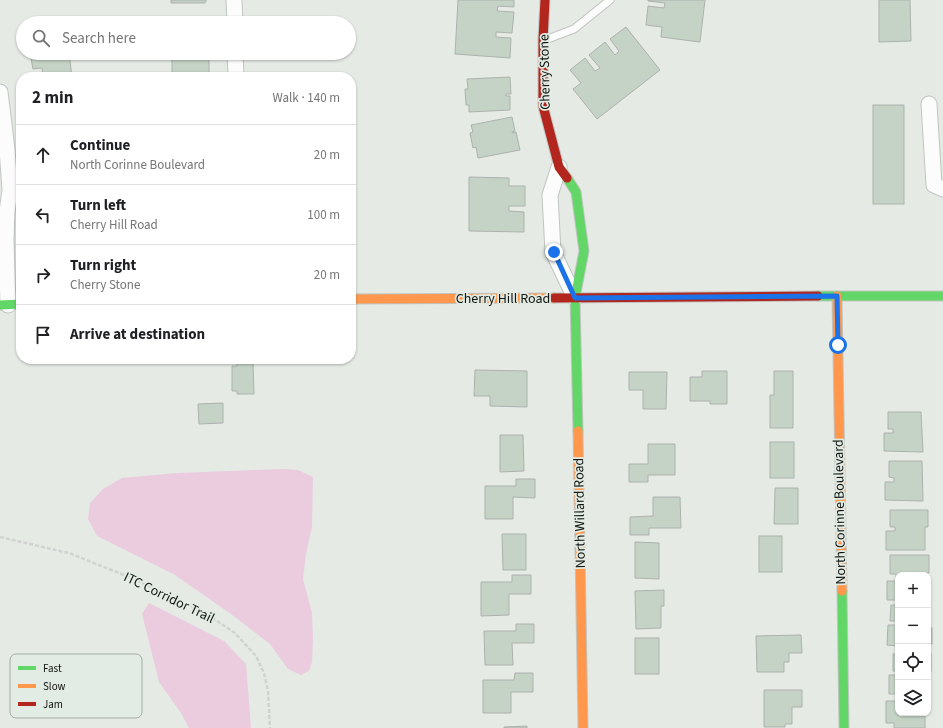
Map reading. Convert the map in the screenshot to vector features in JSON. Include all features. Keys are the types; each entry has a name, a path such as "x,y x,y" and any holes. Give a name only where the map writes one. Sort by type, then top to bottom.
{"street":[{"path":"234,0 235,16"},
{"name":"Cherry Stone","path":"545,0 543,40 543,106 559,167 576,192 584,251 575,298"},
{"path":"235,60 236,72"},
{"path":"0,92 4,155 10,190 7,212 6,240 10,304"},
{"path":"929,104 934,185 943,189"},
{"path":"559,167 550,195 554,252 575,298"},
{"name":"North Corinne Boulevard","path":"837,296 844,728"},
{"name":"Cherry Hill Road","path":"356,299 498,300 575,298 943,296"},
{"name":"North Willard Road","path":"575,298 583,728"}],"lane":[{"path":"543,40 574,29 610,0"}],"path":[{"name":"ITC Corridor Trail","path":"0,537 69,554 134,579 202,611 235,632 256,656 264,673 268,691 270,728"}],"shaded area":[{"path":"284,469 298,470 313,477 312,527 306,554 303,579 312,613 312,662 309,671 301,675 288,669 270,644 231,614 175,575 97,536 88,519 90,503 103,489 122,478 177,473"},
{"path":"149,603 224,641 246,664 251,728 189,728 181,713 159,682 142,614"}],"building":[{"path":"171,0 206,1 205,3 171,3"},
{"path":"458,0 514,0 514,7 498,6 497,11 514,12 512,33 496,32 496,37 511,38 510,58 455,54"},
{"path":"648,0 705,0 700,42 661,37 662,27 646,25 648,6 664,8 665,3"},
{"path":"879,0 910,0 911,41 879,42"},
{"path":"626,27 660,70 597,119 573,89 581,83 570,70 585,58 595,71 600,68 589,55 605,42 615,55 619,51 610,39"},
{"path":"31,60 70,60 71,72 42,72 42,68 33,69"},
{"path":"172,60 209,60 209,72 172,72"},
{"path":"510,77 511,94 506,94 506,96 510,96 510,110 469,112 469,105 466,105 465,89 468,89 467,79"},
{"path":"873,105 904,105 904,204 873,204"},
{"path":"512,117 515,131 512,133 516,132 520,150 478,158 476,147 473,148 470,133 473,132 471,125"},
{"path":"469,177 509,178 509,186 525,186 525,206 509,206 509,211 524,212 524,232 469,231"},
{"path":"237,364 253,364 254,394 237,394 237,391 232,391 232,366 237,366"},
{"path":"475,370 527,371 527,407 490,406 490,396 474,396"},
{"path":"702,371 727,371 727,404 710,404 710,401 690,401 690,377 702,377"},
{"path":"774,371 793,371 793,428 770,428 770,395 774,395"},
{"path":"629,372 667,372 666,409 643,409 643,390 629,390"},
{"path":"223,403 223,423 199,424 198,404"},
{"path":"888,412 921,412 923,452 884,451 884,433 893,433 893,429 888,429"},
{"path":"500,435 523,435 524,471 500,472"},
{"path":"770,442 794,442 794,478 770,478"},
{"path":"648,444 675,444 675,475 648,475 648,482 629,482 629,464 648,464"},
{"path":"889,461 922,461 923,501 885,500 885,482 894,482 894,478 889,477"},
{"path":"516,479 535,479 535,498 513,497 513,519 485,519 485,486 516,486"},
{"path":"775,488 798,488 798,524 774,524"},
{"path":"653,497 680,497 681,528 649,528 649,535 630,535 630,517 653,516"},
{"path":"890,510 928,510 928,527 925,527 925,550 886,550 886,531 895,531 895,527 890,527"},
{"path":"502,534 526,534 526,570 503,570"},
{"path":"759,536 782,536 782,572 759,572"},
{"path":"635,542 659,543 659,579 635,578"},
{"path":"890,555 929,555 929,572 895,572 895,574 890,574"},
{"path":"512,575 531,575 531,594 509,594 509,615 481,616 481,582 512,582"},
{"path":"887,581 895,581 895,600 887,600"},
{"path":"664,590 664,606 661,606 661,628 636,629 635,591"},
{"path":"891,605 895,605 895,621 890,621"},
{"path":"516,624 534,624 534,643 512,643 513,665 485,665 484,631 516,631"},
{"path":"888,625 895,625 895,646 887,645"},
{"path":"931,628 932,628 931,644"},
{"path":"801,635 802,653 789,653 789,662 784,662 784,672 757,672 756,636"},
{"path":"635,638 659,638 659,674 635,674"},
{"path":"893,654 895,654 895,671 893,671"},
{"path":"515,673 533,673 533,692 511,692 511,713 483,713 483,680 514,680"},
{"path":"889,675 895,675 895,694 889,694"},
{"path":"764,690 802,690 802,707 792,707 792,724 785,724 785,727 764,727"},
{"path":"886,701 895,701 895,716 925,716 925,728 894,728 894,723 886,723"},
{"path":"527,726 527,728 504,728 504,727"}],"traffic: fast":[{"path":"567,178 576,192 584,251 575,298 578,431"},
{"path":"818,296 943,296"},
{"path":"0,305 16,304"},
{"path":"842,591 844,728"}],"traffic: slow":[{"path":"837,296 842,591"},
{"path":"356,299 554,298"},
{"path":"578,431 583,728"}],"traffic: jam":[{"path":"545,0 543,40 543,106 559,167 567,178"},
{"path":"554,298 818,296"}],"route":[{"path":"554,252 575,298 837,296 838,345"}]}
